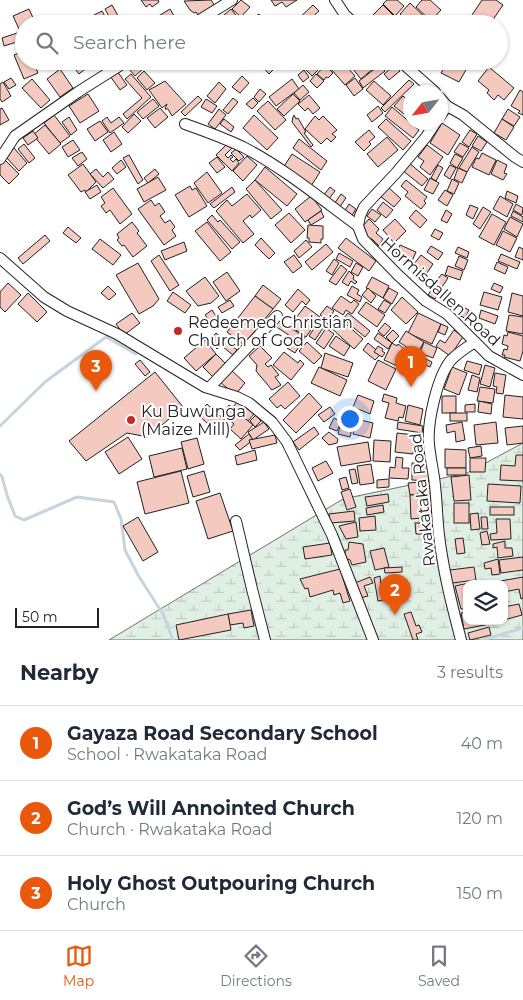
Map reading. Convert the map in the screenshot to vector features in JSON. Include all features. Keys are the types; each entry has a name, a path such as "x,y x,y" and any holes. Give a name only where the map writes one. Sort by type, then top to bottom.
{"street":[{"path":"208,15 232,0"},
{"path":"335,0 346,15"},
{"path":"0,159 15,136 113,70"},
{"path":"410,70 427,85"},
{"path":"448,105 523,162"},
{"path":"186,124 245,148 279,169 358,226 364,207 402,166 430,130"},
{"name":"Hormisdallen Road","path":"358,226 363,239 379,257 426,300 447,314 489,356 523,375"},
{"path":"0,258 44,297 67,311 117,334 209,388 249,403 272,422 287,442 332,535 373,640"},
{"path":"209,388 277,316"},
{"name":"Rwakataka Road","path":"461,640 450,598 439,537 428,429 444,371 451,360 475,342"},
{"path":"236,521 265,640"}],"green space":[{"path":"523,443 523,640 109,640 343,499 467,473"}],"building":[{"path":"141,0 158,0 159,2 152,7 150,4 146,7"},
{"path":"211,0 215,6 202,15 198,15 196,12 194,13 190,10 184,1"},
{"path":"241,0 250,7 243,15 239,15 232,9"},
{"path":"271,0 297,0 286,7 282,2 275,6"},
{"path":"387,0 397,0 404,6 394,15 383,4"},
{"path":"422,0 430,0 441,10 436,15 425,15 416,7"},
{"path":"482,0 496,0 503,5 496,15 472,15"},
{"path":"410,3 423,15 401,15"},
{"path":"112,5 118,15 108,15 105,9"},
{"path":"313,5 319,11 315,15 302,15"},
{"path":"383,5 393,15 373,15"},
{"path":"29,9 32,15 15,15"},
{"path":"170,9 174,15 160,15"},
{"path":"231,9 236,15 224,15"},
{"path":"102,11 104,15 94,15"},
{"path":"15,34 15,43 4,46 2,38"},
{"path":"20,70 37,70 38,73 24,79"},
{"path":"61,70 73,88 60,97 47,79"},
{"path":"76,70 84,70 79,74"},
{"path":"130,70 142,70 135,76"},
{"path":"304,70 309,77 303,82 298,75"},
{"path":"306,70 318,70 312,76"},
{"path":"321,70 330,70 333,73 324,80 317,74"},
{"path":"332,70 350,70 355,76 345,85"},
{"path":"354,70 372,70 361,79"},
{"path":"373,70 385,71 363,88 359,81"},
{"path":"389,70 400,71 389,80 384,74"},
{"path":"443,70 466,70 459,82 441,73"},
{"path":"487,70 493,70 514,88 504,100 498,95 494,100 487,93 489,90 478,81"},
{"path":"117,71 127,85 120,90 110,76"},
{"path":"144,71 155,83 147,90 137,78"},
{"path":"131,74 151,97 127,119 123,114 142,98 125,79"},
{"path":"316,74 324,81 317,88 310,81"},
{"path":"242,76 249,83 240,93 232,87"},
{"path":"11,78 16,85 9,89 4,82"},
{"path":"355,78 363,89 354,96 346,85"},
{"path":"32,79 50,100 41,108 22,88"},
{"path":"292,79 299,89 276,106 269,97"},
{"path":"409,80 414,84 413,85 404,85"},
{"path":"165,81 186,104 172,116 168,109 165,109 167,104 162,108 149,90"},
{"path":"374,81 391,96 383,105 366,90"},
{"path":"3,82 11,96 2,102 0,99 0,84"},
{"path":"219,82 226,89 215,103 207,96"},
{"path":"303,85 309,92 300,100 294,93"},
{"path":"403,86 403,95 385,112 381,108"},
{"path":"260,89 266,94 259,102 254,97"},
{"path":"520,90 523,92 523,115 511,106"},
{"path":"88,94 99,111 80,123 69,106"},
{"path":"293,94 300,101 284,116 277,109"},
{"path":"309,95 320,108 313,114 308,108 305,111 298,104"},
{"path":"198,96 202,100 185,116 181,112"},
{"path":"403,96 403,113 394,106"},
{"path":"233,98 238,102 228,114 223,110"},
{"path":"253,98 258,103 252,109 246,104"},
{"path":"153,99 159,106 143,119 137,112"},
{"path":"206,99 217,106 212,113 201,107"},
{"path":"268,101 286,120 275,130 257,111"},
{"path":"378,106 383,113 372,122 367,115"},
{"path":"392,107 403,116 403,130 419,130 413,138 385,116"},
{"path":"2,108 9,120 0,125 0,109"},
{"path":"160,108 168,117 155,128 147,118"},
{"path":"219,109 226,115 215,129 208,124"},
{"path":"508,109 520,117 514,126 502,119"},
{"path":"134,114 141,121 128,133 122,127"},
{"path":"54,115 70,136 60,143 44,123"},
{"path":"254,115 278,138 267,150 243,128"},
{"path":"294,115 296,119 298,118 306,132 304,133 313,145 311,147 292,122"},
{"path":"315,116 319,120 323,116 337,130 332,134 336,137 331,142 327,138 321,144 305,129"},
{"path":"69,117 77,130 71,135 62,122"},
{"path":"107,117 111,123 119,117 124,123 110,133 102,121"},
{"path":"224,119 234,127 231,132 220,124"},
{"path":"386,119 411,141 403,150 378,127"},
{"path":"502,119 514,127 506,140 494,133"},
{"path":"100,121 108,132 95,141 87,129"},
{"path":"45,125 61,144 49,154 33,135"},
{"path":"448,127 460,135 448,155 430,143 438,130 448,130"},
{"path":"369,130 375,137 369,142 371,144 364,151 355,142"},
{"path":"470,130 477,134 469,147 462,142"},
{"path":"33,131 38,138 28,145 23,138"},
{"path":"114,132 122,144 111,152 103,140"},
{"path":"478,136 487,142 481,151 472,146"},
{"path":"387,137 398,150 378,167 367,154"},
{"path":"299,139 327,161 321,170 293,148"},
{"path":"73,140 80,150 68,157 62,147"},
{"path":"228,143 232,148 225,155 228,158 231,155 233,157 230,159 233,162 236,159 239,163 232,171 216,155"},
{"path":"460,143 469,148 463,157 454,152"},
{"path":"24,144 35,158 29,163 18,149"},
{"path":"427,145 443,157 430,175 420,167 424,161 418,157"},
{"path":"472,147 479,152 467,172 459,168"},
{"path":"14,148 27,163 19,171 5,156"},
{"path":"236,149 244,157 239,161 231,153"},
{"path":"82,152 87,159 78,166 72,158"},
{"path":"482,153 496,160 489,175 472,167 476,158 479,159"},
{"path":"292,154 320,172 311,186 283,168"},
{"path":"455,154 463,158 457,168 450,163"},
{"path":"129,155 143,180 138,184 123,158"},
{"path":"247,156 257,165 243,181 233,171"},
{"path":"217,157 225,167 217,173 209,163"},
{"path":"4,159 19,174 9,184 0,175 0,164"},
{"path":"121,160 126,167 117,174 112,168"},
{"path":"497,160 507,165 504,173 507,174 503,180 491,174"},
{"path":"408,162 428,179 422,186 402,170"},
{"path":"83,164 96,182 86,192 85,190 81,192 68,175"},
{"path":"438,165 443,168 436,181 431,178"},
{"path":"450,165 456,168 450,179 444,175"},
{"path":"265,167 297,194 287,206 255,180"},
{"path":"458,168 467,172 462,183 454,179"},
{"path":"96,169 103,177 108,172 114,179 103,188 90,174"},
{"path":"155,169 159,174 148,183 144,178"},
{"path":"207,172 222,193 208,203 194,183"},
{"path":"158,177 166,190 144,202 137,189"},
{"path":"430,178 439,183 433,194 424,190"},
{"path":"452,179 459,183 454,194 447,191"},
{"path":"255,180 282,210 271,219 246,189"},
{"path":"406,180 427,197 424,201 426,203 421,209 405,196 408,192 401,186"},
{"path":"97,185 101,192 90,199 85,192"},
{"path":"190,186 192,190 196,188 207,206 189,217 175,195"},
{"path":"232,187 235,192 214,208 210,204"},
{"path":"330,187 335,191 328,200 323,196"},
{"path":"388,187 401,199 394,207 380,196"},
{"path":"113,188 132,214 120,224 110,210 106,213 101,206 105,203 101,197"},
{"path":"445,190 453,195 447,206 438,200"},
{"path":"507,191 518,196 516,203 505,198"},
{"path":"247,194 261,210 252,218 250,215 243,221 254,234 243,243 216,211 227,200 232,206"},
{"path":"341,194 346,198 339,208 334,204"},
{"path":"311,196 322,210 305,222 295,209"},
{"path":"500,196 513,204 507,217 493,209"},
{"path":"151,200 155,206 159,203 165,212 160,216 165,223 170,220 175,227 172,230 176,236 164,245 138,209"},
{"path":"383,202 393,210 386,218 377,210"},
{"path":"349,204 356,209 351,217 344,212"},
{"path":"516,204 523,208 522,215 513,210"},
{"path":"470,205 478,208 473,219 466,215"},
{"path":"483,207 491,212 480,229 473,224"},
{"path":"372,209 381,215 375,222 367,216"},
{"path":"416,210 427,220 420,228 409,218"},
{"path":"446,210 452,214 447,223 441,220"},
{"path":"321,211 324,217 311,225 308,220"},
{"path":"513,211 523,217 523,222 511,216"},
{"path":"289,213 305,230 291,243 275,225"},
{"path":"492,214 506,222 494,245 479,237"},
{"path":"212,215 218,222 220,220 240,242 232,249 207,220"},
{"path":"510,217 523,224 517,237 504,229"},
{"path":"369,219 379,229 376,233 383,239 379,246 372,239 368,238 362,227"},
{"path":"395,219 406,231 394,243 383,230"},
{"path":"132,222 139,231 137,233 147,246 133,257 124,245 122,246 117,240 119,238 117,234"},
{"path":"207,222 231,252 220,261 195,231"},
{"path":"308,225 323,226 323,239 321,239 321,243 309,242 309,238 307,238"},
{"path":"68,227 81,238 76,243 63,233"},
{"path":"435,229 443,233 439,240 431,236"},
{"path":"503,231 517,238 510,252 496,245"},
{"path":"45,235 50,241 23,264 18,258"},
{"path":"261,238 275,253 269,259 255,245"},
{"path":"346,238 376,261 369,271 338,248"},
{"path":"100,239 121,255 113,265 92,249"},
{"path":"306,240 312,247 299,258 294,251"},
{"path":"184,242 187,251 165,260 161,251"},
{"path":"326,244 333,252 312,270 305,262"},
{"path":"400,245 416,252 412,261 396,254"},
{"path":"431,246 443,253 438,260 427,252"},
{"path":"458,247 469,252 467,258 455,253"},
{"path":"519,247 523,249 523,260 515,257"},
{"path":"339,253 353,261 350,267 336,259"},
{"path":"501,254 520,262 517,269 498,261"},
{"path":"159,255 179,285 170,291 151,261"},
{"path":"294,255 302,266 293,273 284,262"},
{"path":"421,255 433,264 427,273 414,264"},
{"path":"459,256 468,260 464,270 455,266"},
{"path":"334,259 339,263 332,275 326,271"},
{"path":"497,262 508,267 505,274 494,269"},
{"path":"138,263 159,299 153,306 139,314 116,275"},
{"path":"356,263 363,267 358,276 351,272"},
{"path":"341,265 347,270 336,285 329,281"},
{"path":"448,266 463,271 460,280 445,275"},
{"path":"349,271 357,282 355,284 351,281 348,286 342,282"},
{"path":"227,272 240,291 226,301 213,282"},
{"path":"442,274 448,278 442,287 435,282"},
{"path":"205,277 219,296 211,303 198,306 186,291"},
{"path":"372,277 389,286 383,298 366,288"},
{"path":"8,283 21,295 5,312 0,307 0,292"},
{"path":"436,283 442,287 435,299 428,295"},
{"path":"494,283 503,287 500,293 491,289"},
{"path":"263,285 281,299 273,309 255,296"},
{"path":"108,286 116,294 109,300 101,293"},
{"path":"352,286 359,290 357,294 362,297 360,302 347,295"},
{"path":"368,288 376,296 371,303 362,295"},
{"path":"389,288 398,293 392,304 383,298"},
{"path":"298,289 310,300 306,305 302,301 293,312 285,305"},
{"path":"173,292 191,305 185,313 167,301"},
{"path":"484,292 502,297 498,310 480,305"},
{"path":"28,293 47,312 37,322 18,304"},
{"path":"512,293 523,296 523,316 508,312"},
{"path":"445,295 456,301 453,307 442,301"},
{"path":"255,296 273,309 244,345 227,332"},
{"path":"341,296 351,303 354,300 359,304 352,314 346,310 343,315 332,308"},
{"path":"402,297 418,312 406,324 391,310"},
{"path":"230,300 234,306 222,313 218,307"},
{"path":"384,300 391,304 385,313 378,309"},
{"path":"366,302 385,315 377,327 358,313"},
{"path":"305,306 320,317 306,337 290,326"},
{"path":"327,306 334,311 328,320 320,315"},
{"path":"463,307 469,310 465,318 458,315"},
{"path":"212,310 218,319 211,323 205,315"},
{"path":"481,310 498,316 495,324 479,318"},
{"path":"132,313 140,323 124,335 116,324"},
{"path":"348,313 370,331 365,337 343,319"},
{"path":"418,313 441,324 432,344 408,333"},
{"path":"336,315 363,339 354,349 327,324"},
{"path":"509,315 523,317 523,334 506,331"},
{"path":"321,318 327,322 315,340 309,336"},
{"path":"278,320 305,337 295,353 287,348 293,338 275,326"},
{"path":"385,323 391,328 384,336 378,331"},
{"path":"441,324 448,327 445,335 438,332"},
{"path":"326,328 334,334 324,349 316,343"},
{"path":"393,330 399,336 392,343 386,337"},
{"path":"454,330 463,337 450,356 436,346 440,340 445,343"},
{"path":"406,331 424,342 417,354 399,342"},
{"path":"508,332 523,336 523,351 520,361 502,355 504,349 507,350 508,346 502,344 504,335 507,336"},
{"path":"216,333 225,341 217,349 209,341"},
{"path":"378,333 392,343 388,349 374,339"},
{"path":"336,336 350,346 344,356 329,346"},
{"path":"205,340 216,354 196,371 184,358"},
{"path":"227,342 237,350 233,355 223,347"},
{"path":"307,342 322,356 314,364 299,351"},
{"path":"424,342 437,348 433,358 420,353"},
{"path":"368,343 381,354 375,360 363,350"},
{"path":"392,343 397,346 398,344 406,350 403,362 400,361 397,366 384,360"},
{"path":"260,346 272,358 265,364 268,367 271,365 279,375 275,377 281,385 272,390 256,371 257,365 249,356"},
{"path":"378,346 385,353 382,357 374,352"},
{"path":"284,352 298,363 300,360 304,364 291,380 273,365"},
{"path":"325,353 353,363 348,377 321,368"},
{"path":"414,353 432,362 430,367 411,358"},
{"path":"216,354 228,366 215,379 203,367"},
{"path":"140,360 150,372 145,376 135,364"},
{"path":"378,360 396,369 386,390 368,381"},
{"path":"467,361 482,365 479,375 464,370"},
{"path":"485,365 495,368 490,387 480,384"},
{"path":"319,367 347,380 340,396 311,383"},
{"path":"452,367 467,373 459,395 444,389"},
{"path":"230,369 245,383 235,395 219,381"},
{"name":"Ku Buwunga (Maize Mill)","path":"155,372 183,407 148,437 127,433 86,461 69,441"},
{"path":"495,373 506,375 503,394 496,393 497,387 493,386"},
{"path":"472,375 480,378 477,392 468,390"},
{"path":"288,382 300,396 285,409 281,405 277,408 269,399"},
{"path":"480,387 495,389 493,403 477,401"},
{"path":"309,393 322,407 296,433 283,420"},
{"path":"384,394 397,398 396,403 406,406 403,418 399,417 398,421 385,418 389,403 382,401"},
{"path":"358,395 374,401 370,414 353,407"},
{"path":"505,395 523,397 523,419 503,417"},
{"path":"442,396 456,396 456,413 442,413"},
{"path":"238,401 254,414 248,421 242,416 238,421 228,413"},
{"path":"479,401 492,404 491,414 478,412"},
{"path":"207,404 228,423 219,434 197,414"},
{"path":"475,404 475,412 465,412 465,405"},
{"path":"229,405 253,425 241,439 230,429 234,424 222,414"},
{"path":"408,405 423,409 420,425 405,421"},
{"path":"330,407 335,414 324,422 318,415"},
{"path":"450,413 467,413 467,421 450,421"},
{"path":"256,415 261,421 255,427 250,421"},
{"path":"334,418 341,422 337,431 329,428"},
{"path":"342,418 354,421 350,437 338,434"},
{"path":"356,419 373,423 370,438 353,434"},
{"path":"264,422 269,429 253,440 248,432"},
{"path":"398,422 423,426 422,433 397,429"},
{"path":"462,422 465,440 456,442 455,431 447,433 446,425"},
{"path":"496,422 498,443 476,445 474,425"},
{"path":"523,426 523,443 507,445 505,428"},
{"path":"314,427 319,434 299,450 293,442"},
{"path":"329,432 338,439 337,443 329,445 322,438"},
{"path":"397,433 415,435 413,454 395,452"},
{"path":"249,434 253,440 240,450 235,445"},
{"path":"275,435 277,443 252,449 249,440"},
{"path":"128,437 142,459 119,474 105,452"},
{"path":"197,438 204,464 188,469 181,442"},
{"path":"374,440 391,441 390,462 373,461"},
{"path":"368,442 371,461 341,466 337,447"},
{"path":"416,444 424,444 424,457 416,457"},
{"path":"481,446 482,456 470,458 468,448"},
{"path":"182,448 187,469 154,477 149,456"},
{"path":"445,449 466,450 466,468 445,468"},
{"path":"255,450 257,460 237,465 235,456"},
{"path":"516,455 523,455 523,481 500,480 501,465 515,466"},
{"path":"396,457 403,458 402,468 409,468 408,479 389,478 390,467 395,468"},
{"path":"470,458 486,458 485,472 470,472"},
{"path":"326,461 333,473 318,481 312,468"},
{"path":"412,463 429,463 429,481 412,480"},
{"path":"371,464 374,483 360,485 357,466"},
{"path":"447,468 466,468 466,475 447,475"},
{"path":"355,469 358,483 352,484 349,470"},
{"path":"181,471 189,503 145,514 137,482"},
{"path":"204,471 210,492 193,497 187,476"},
{"path":"469,475 471,500 454,501 451,477"},
{"path":"346,477 349,488 342,490 339,479"},
{"path":"389,479 389,487 377,488 377,480"},
{"path":"431,481 432,488 418,490 418,494 410,495 408,483"},
{"path":"488,484 521,486 520,503 487,501"},
{"path":"350,489 356,507 347,510 341,492"},
{"path":"220,493 233,531 208,539 196,501"},
{"path":"388,494 389,502 367,506 365,497"},
{"path":"431,494 432,517 411,519 410,495"},
{"path":"454,503 469,503 469,523 454,523"},
{"path":"383,505 384,512 367,515 366,508"},
{"path":"490,507 514,507 514,515 490,515"},
{"path":"354,511 355,521 330,523 329,514"},
{"path":"478,513 480,529 471,530 470,514"},
{"path":"375,516 376,530 360,531 359,518"},
{"path":"138,517 158,552 143,561 123,526"},
{"path":"481,517 487,517 488,529 482,529"},
{"path":"496,519 510,519 511,539 491,540 490,534 497,533"},
{"path":"356,522 358,537 346,539 339,526"},
{"path":"415,523 434,523 434,534 416,534"},
{"path":"487,531 490,544 482,545 480,533"},
{"path":"463,538 465,553 457,554 455,539"},
{"path":"505,541 505,548 512,548 513,556 498,558 497,547 493,548 493,544"},
{"path":"349,542 363,544 366,562 352,565 350,560 345,558 345,550 348,550"},
{"path":"330,543 332,555 305,559 303,547"},
{"path":"384,548 389,567 375,570 370,551"},
{"path":"523,557 523,570 501,573 499,560"},
{"path":"498,559 500,574 492,575 491,568 485,569 484,563"},
{"path":"402,567 402,572 385,573 384,568"},
{"path":"474,567 476,580 463,580 463,582 452,583 450,570"},
{"path":"340,569 350,601 343,603 340,593 334,595 333,590 310,597 308,588 305,589 300,579"},
{"path":"380,576 381,585 389,589 391,598 378,601 374,578"},
{"path":"370,577 373,583 364,586 368,596 360,598 355,583"},
{"path":"523,577 523,598 521,599 519,589 508,591 508,580 506,580"},
{"path":"463,584 463,609 461,609 455,586"},
{"path":"519,604 522,615 508,619 508,606"},
{"path":"251,610 254,626 244,628 243,623 230,625 228,614"},
{"path":"411,612 416,626 419,625 422,632 416,634 418,640 413,640 404,614"},
{"path":"228,614 231,630 179,640 176,625"},
{"path":"463,625 485,625 464,629"},
{"path":"489,627 491,635 470,640 468,633"}],"waterway":[{"path":"0,426 45,382 106,337 136,354"},
{"path":"0,474 15,516 24,520 77,497 114,502 121,519 125,550 138,575 163,614 173,640"},
{"path":"482,640 523,628"}],"place":[{"name":"Redeemed Christian Church of God","path":"178,331"},
{"name":"Gayaza Road Secondary School","path":"411,387"},
{"name":"Holy Ghost Outpouring Church","path":"96,391"},
{"name":"Ku Buwunga (Maize Mill)","path":"131,420"},
{"name":"God’s Will Annointed Church","path":"395,615"}]}
